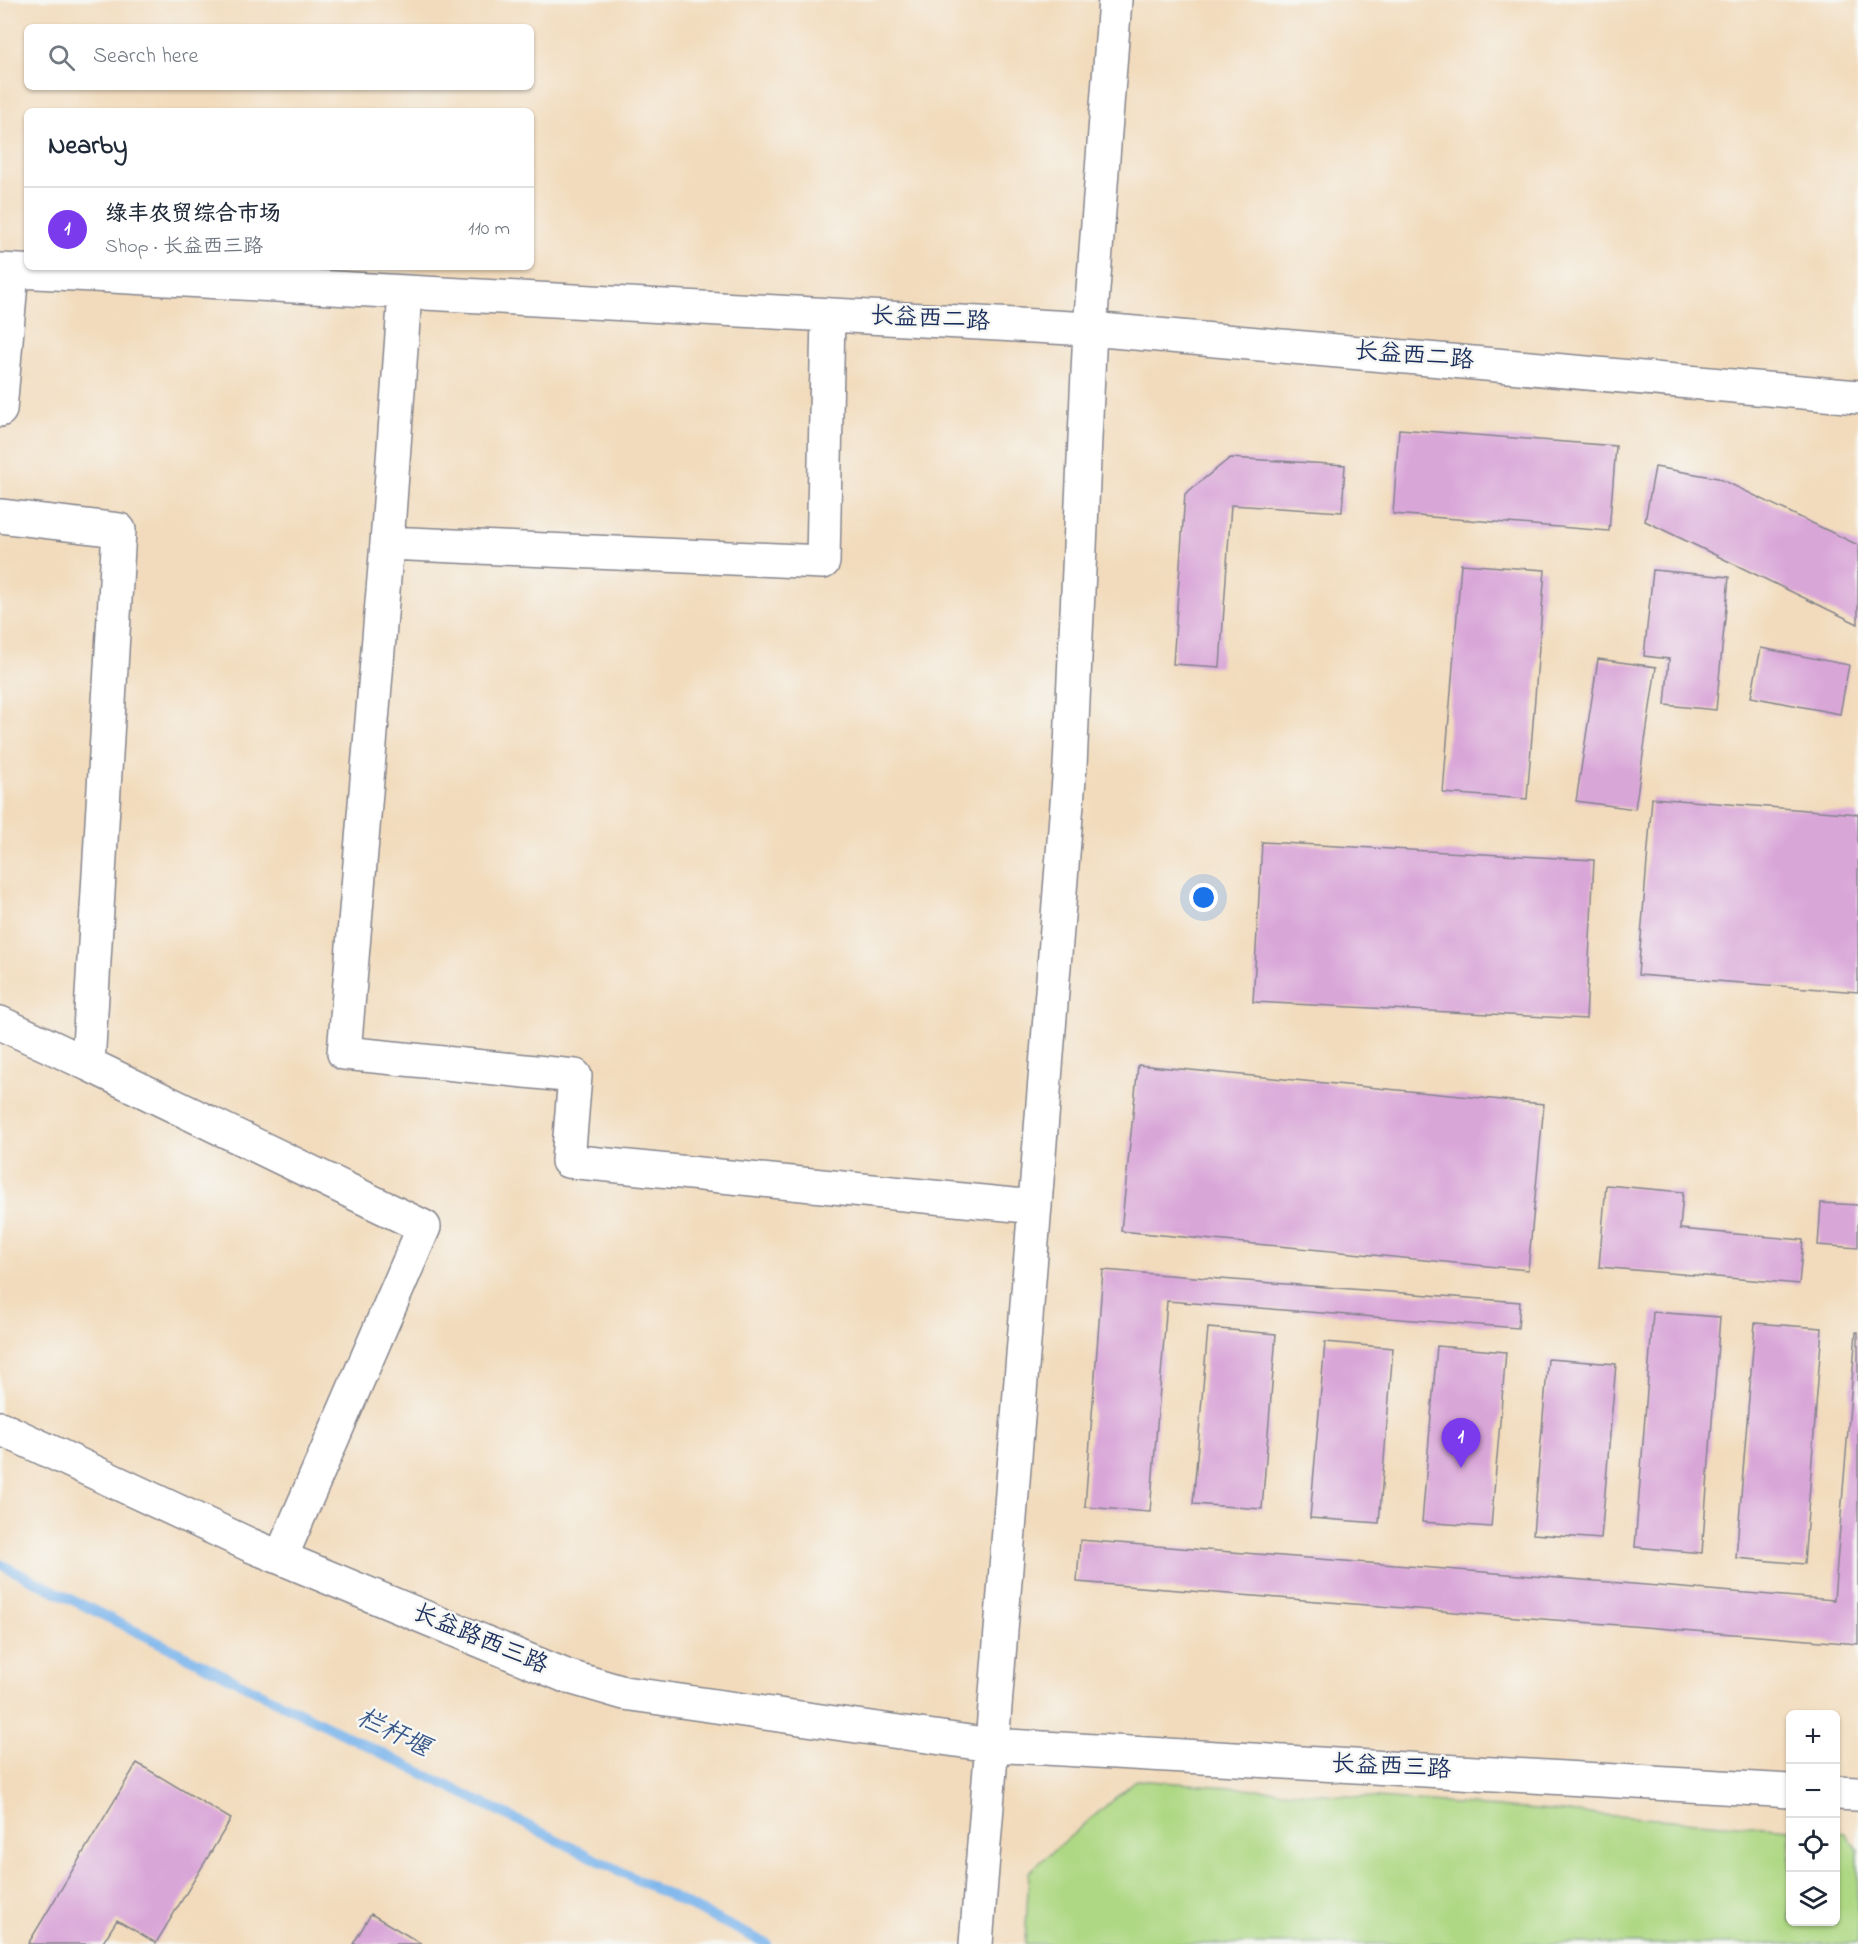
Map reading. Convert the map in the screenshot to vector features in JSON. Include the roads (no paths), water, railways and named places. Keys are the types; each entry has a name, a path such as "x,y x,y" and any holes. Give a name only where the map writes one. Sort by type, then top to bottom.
{"street":[{"path":"976,1944 1070,766 1090,329 1115,0"},
{"path":"0,410 6,270"},
{"name":"长益西二路","path":"6,270 1090,329 1858,397"},
{"path":"405,293 387,543 344,1053 575,1076 568,1161 1035,1207"},
{"path":"387,543 823,562 828,315"},
{"path":"0,516 119,531 88,1064"},
{"path":"0,1023 424,1227 281,1557"},
{"name":"长益路西三路","path":"0,1428 250,1545 566,1676 624,1693 991,1745"},
{"name":"长益西三路","path":"991,1745 1786,1791"},
{"path":"1840,1793 1858,1794"}],"waterway":[{"name":"栏杆堰","path":"0,1564 767,1944"}],"place":[{"name":"绿丰农贸综合市场","path":"1461,1468"}]}
